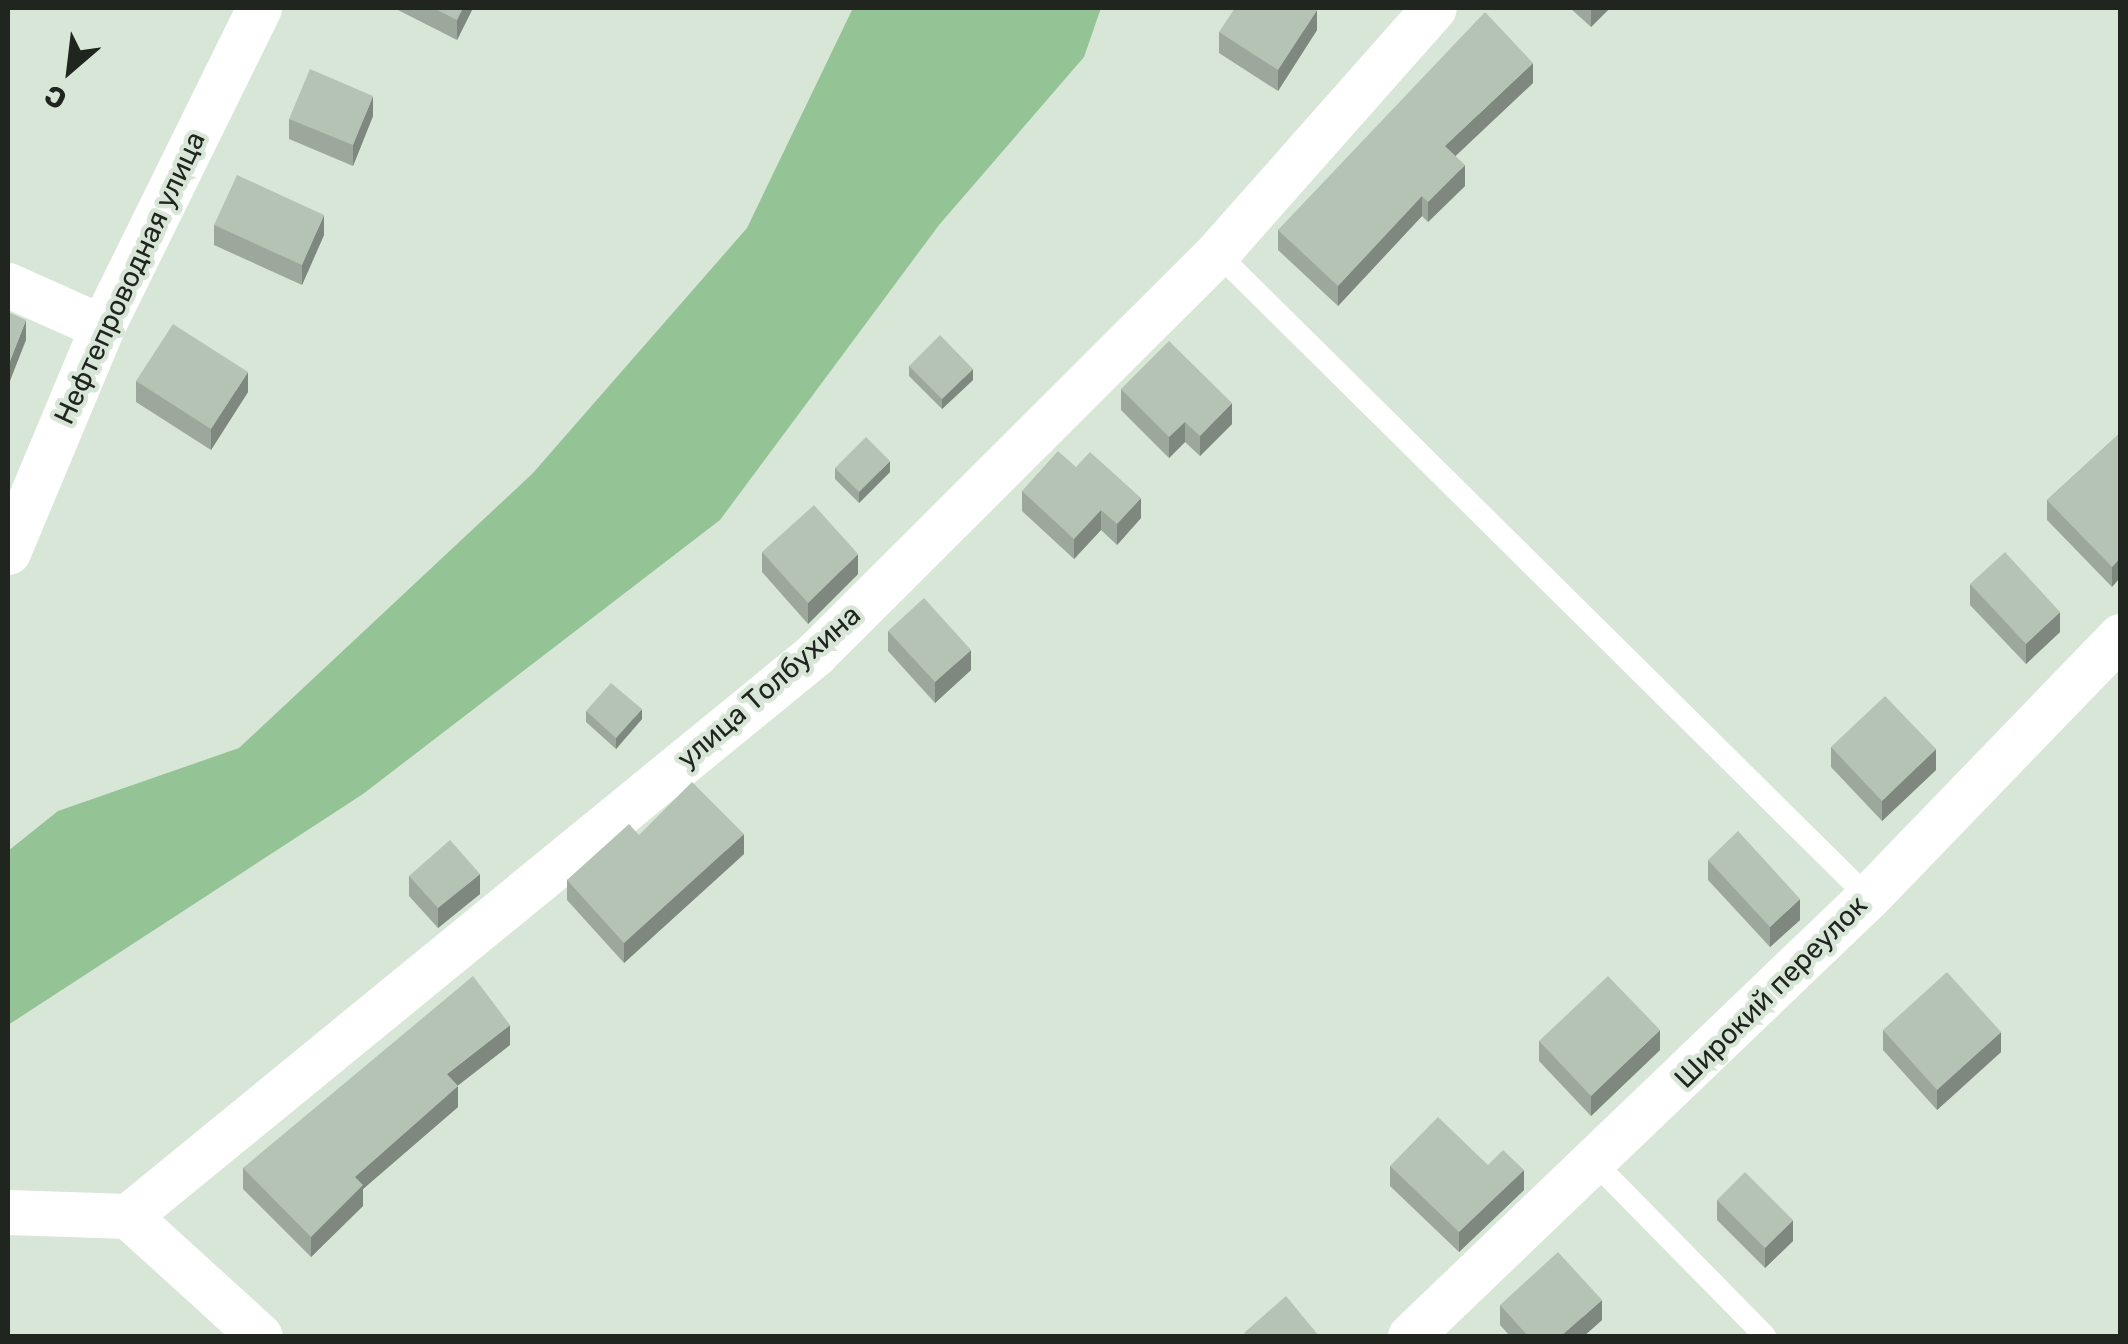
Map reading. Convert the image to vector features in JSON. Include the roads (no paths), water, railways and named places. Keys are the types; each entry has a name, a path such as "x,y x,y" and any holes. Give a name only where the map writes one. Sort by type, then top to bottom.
{"street":[{"name":"Нефтепроводная улица","path":"8,552 102,328 259,8"},
{"name":"улица Толбухина","path":"128,1216 814,654 1217,253 1434,8"},
{"path":"8,285 102,328"},
{"name":"Широкий переулок","path":"1410,1336 1596,1164 1868,897 2120,636"},
{"path":"8,1212 128,1216 260,1336"}],"lane":[{"path":"1217,253 1868,897"},
{"path":"1596,1164 1765,1336"}]}
